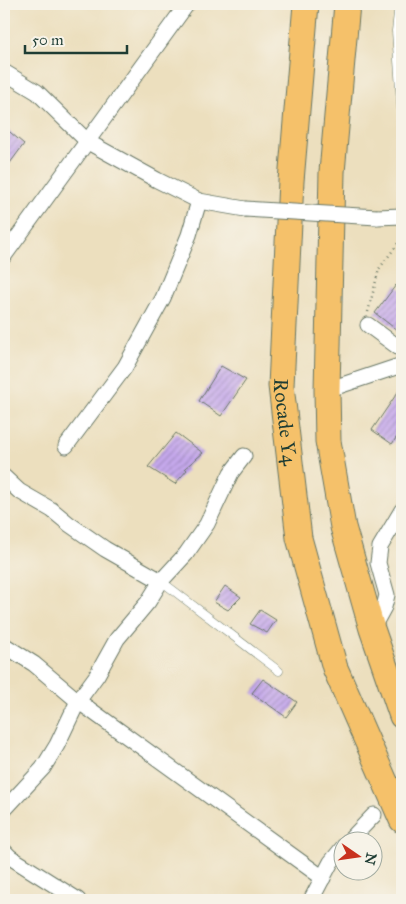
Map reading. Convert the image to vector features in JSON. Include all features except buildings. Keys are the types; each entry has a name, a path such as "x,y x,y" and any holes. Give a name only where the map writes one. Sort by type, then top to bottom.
{"highway":[{"name":"Rocade Y4","path":"306,4 291,181 281,386 299,538 335,668 402,820"},
{"name":"Rocade Y4","path":"347,4 332,172 327,390 328,441 343,527 372,629 402,716"}],"street":[{"path":"4,256 187,4"},
{"path":"4,72 38,92 88,142 198,201 244,209 377,217 402,216"},
{"path":"66,446 125,367 163,298 189,235 198,201"},
{"path":"368,325 402,350"},
{"path":"327,390 402,365"},
{"path":"4,810 43,768 57,745 78,702 117,639 148,602 161,581 186,554 207,524 231,473 244,456"},
{"path":"4,477 20,492 52,510 105,549 161,581"},
{"path":"372,629 384,607 387,595 378,563 380,547 402,510"},
{"path":"4,645 34,664 78,702 323,878"},
{"path":"358,832 374,815"},
{"path":"4,851 10,857 78,900"},
{"path":"311,900 334,858"}],"lane":[{"path":"398,4 396,30 402,118"},
{"path":"161,581 279,671"}],"path":[{"path":"368,325 368,309 379,270 402,238"}]}
